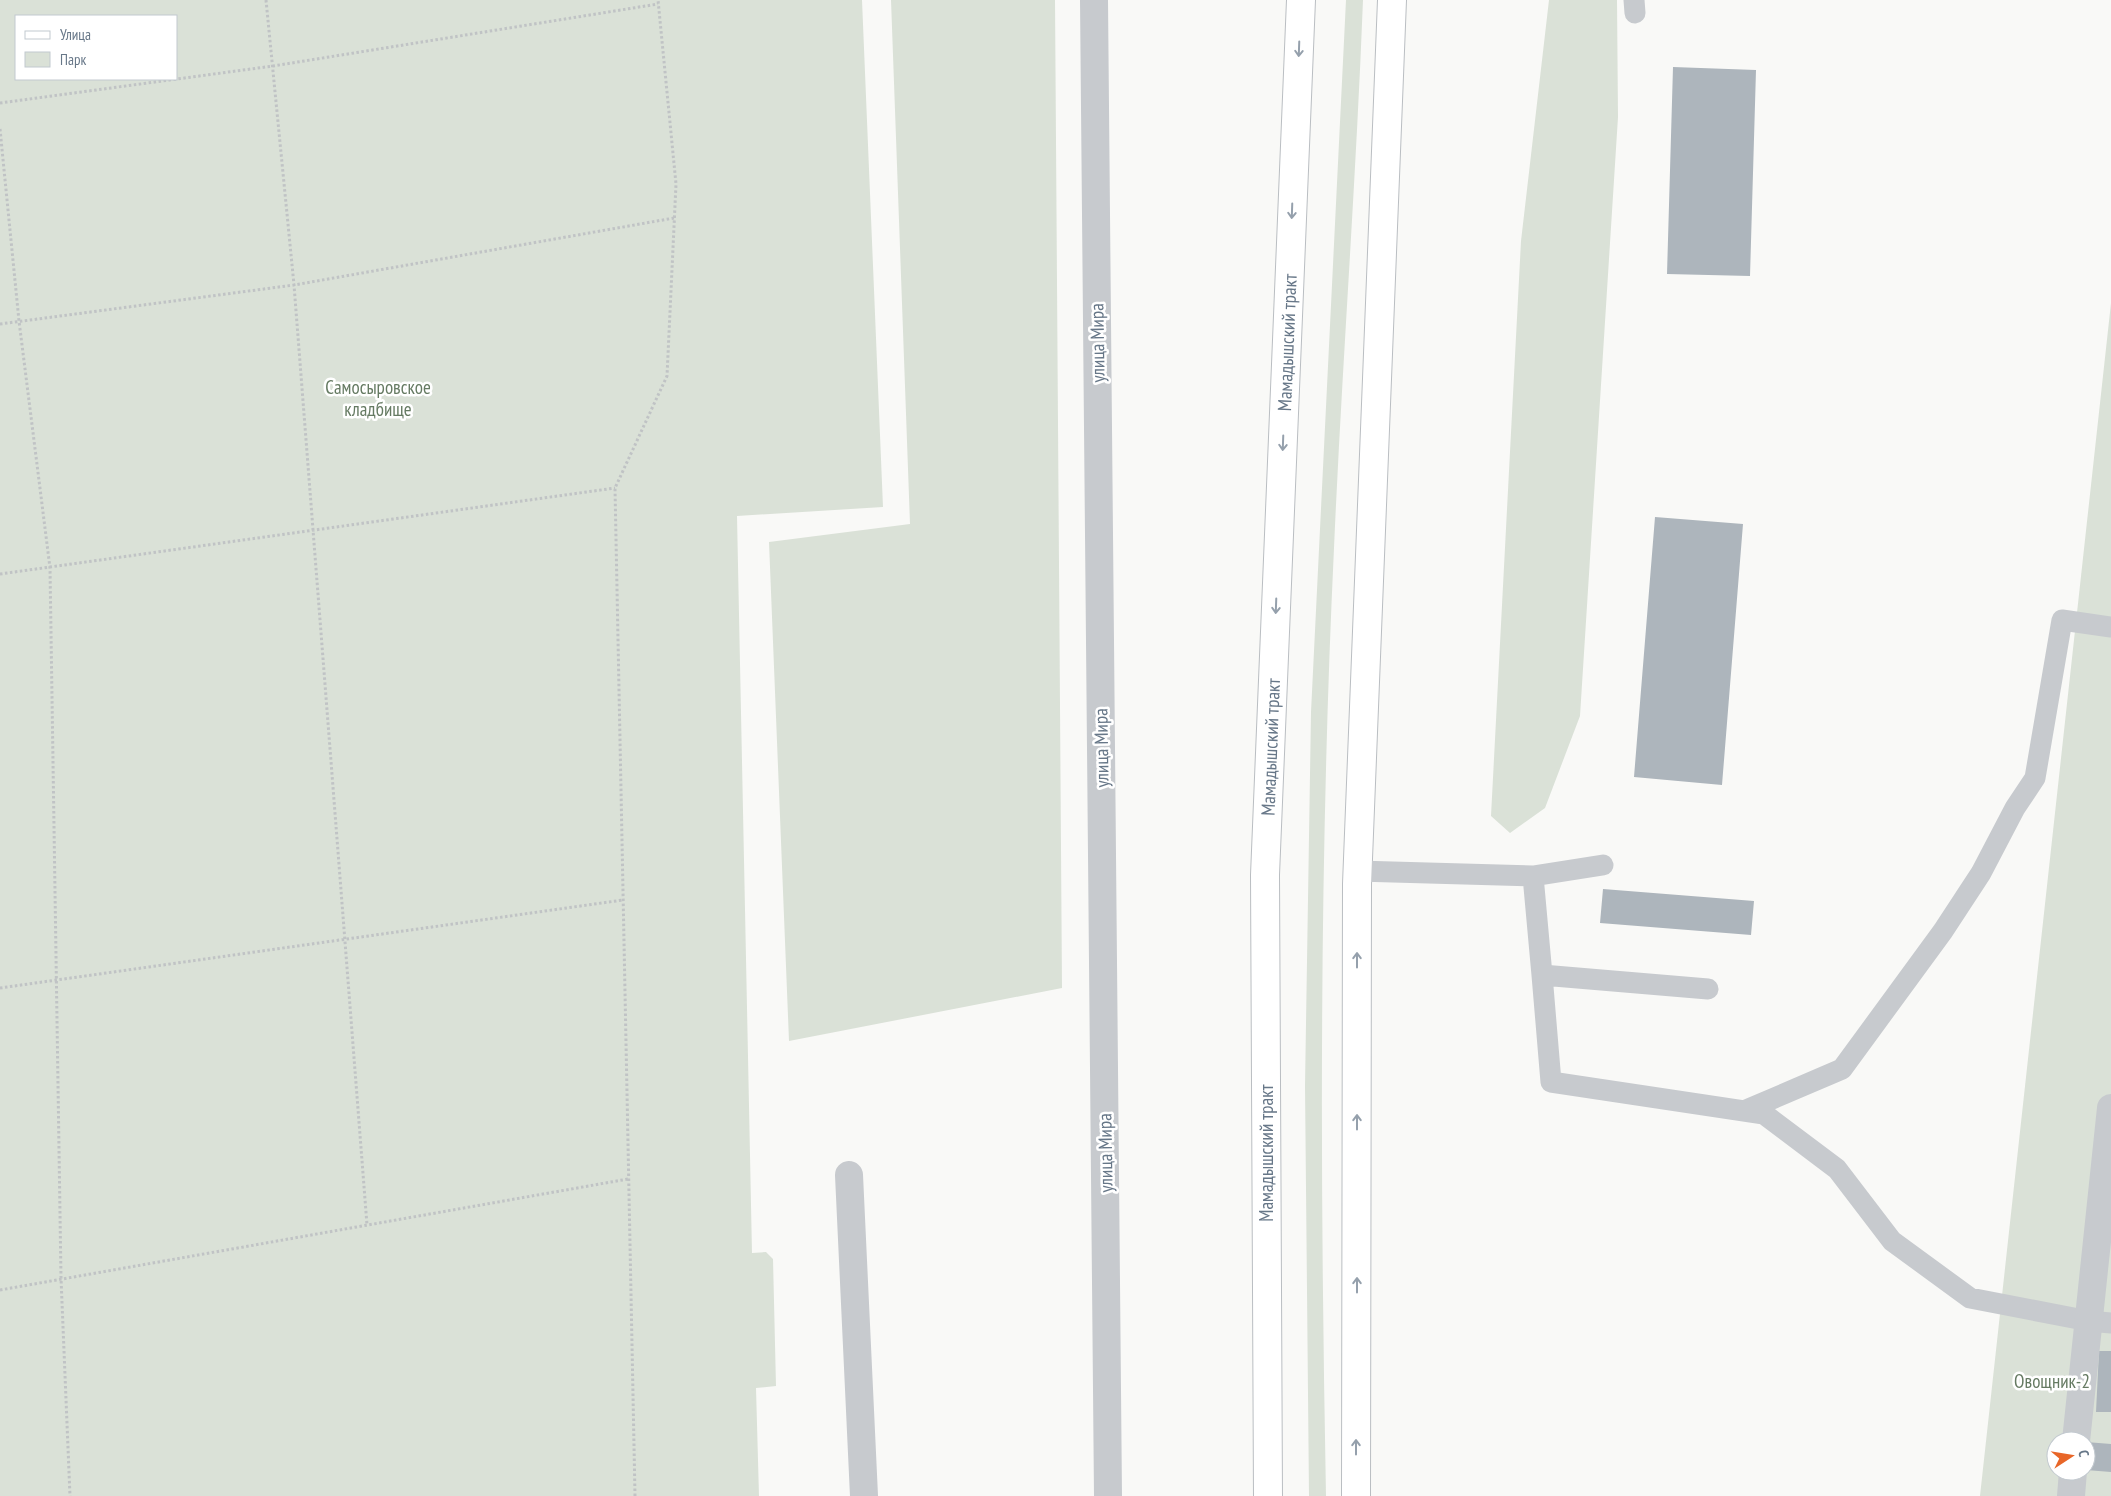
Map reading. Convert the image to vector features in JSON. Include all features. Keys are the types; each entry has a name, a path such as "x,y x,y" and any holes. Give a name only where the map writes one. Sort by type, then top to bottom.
{"main road":[{"name":"Мамадышский тракт","path":"1268,1496 1265,874 1301,0"},
{"path":"1356,1496 1357,871 1392,0"}],"street":[{"name":"улица Мира","path":"1094,0 1108,1496"},
{"path":"2078,1431 2100,1322 2111,1108"},
{"path":"849,1174 864,1496"},
{"path":"2071,1496 2072,1481"}],"lane":[{"path":"1744,1111 1842,1069 1943,931 1982,872 2015,808 2035,778 2062,620 2111,627"},
{"path":"1357,871 1533,876 1603,865"},
{"path":"1533,876 1551,1082 1764,1114 1837,1169 1892,1241 1970,1298 2100,1322"},
{"path":"1542,975 1708,989"}],"path":[{"path":"266,0 294,285 367,1224"},
{"path":"178,79 273,66 658,2 676,184 667,376 615,488 635,1496"},
{"path":"0,103 170,80"},
{"path":"0,129 19,321 50,568 61,1278 70,1496"},
{"path":"0,324 294,285 674,218"},
{"path":"0,574 615,488"},
{"path":"0,988 623,900"},
{"path":"0,1290 628,1179"}],"green space":[{"name":"Самосыровское кладбище","path":"0,0 862,0 883,507 737,516 752,1253 766,1252 773,1259 776,1386 756,1388 759,1496 0,1496"},
{"path":"891,0 1055,0 1062,988 789,1041 769,542 910,524"},
{"path":"1346,0 1363,0 1337,479 1329,666 1323,904 1322,1140 1326,1496 1309,1496 1305,1086 1311,712"},
{"path":"1549,0 1617,0 1618,117 1580,716 1545,808 1510,833 1491,816 1521,241"},
{"name":"Овощник-2","path":"2111,303 2111,1496 1980,1496"}],"building":[{"path":"1673,67 1756,70 1750,276 1667,274"},
{"path":"1655,517 1743,524 1722,785 1634,777"},
{"path":"1603,889 1754,901 1751,935 1600,923"},
{"path":"2099,1351 2111,1351 2111,1412 2096,1412"},
{"path":"2096,1443 2111,1444 2111,1472 2096,1471"}]}
